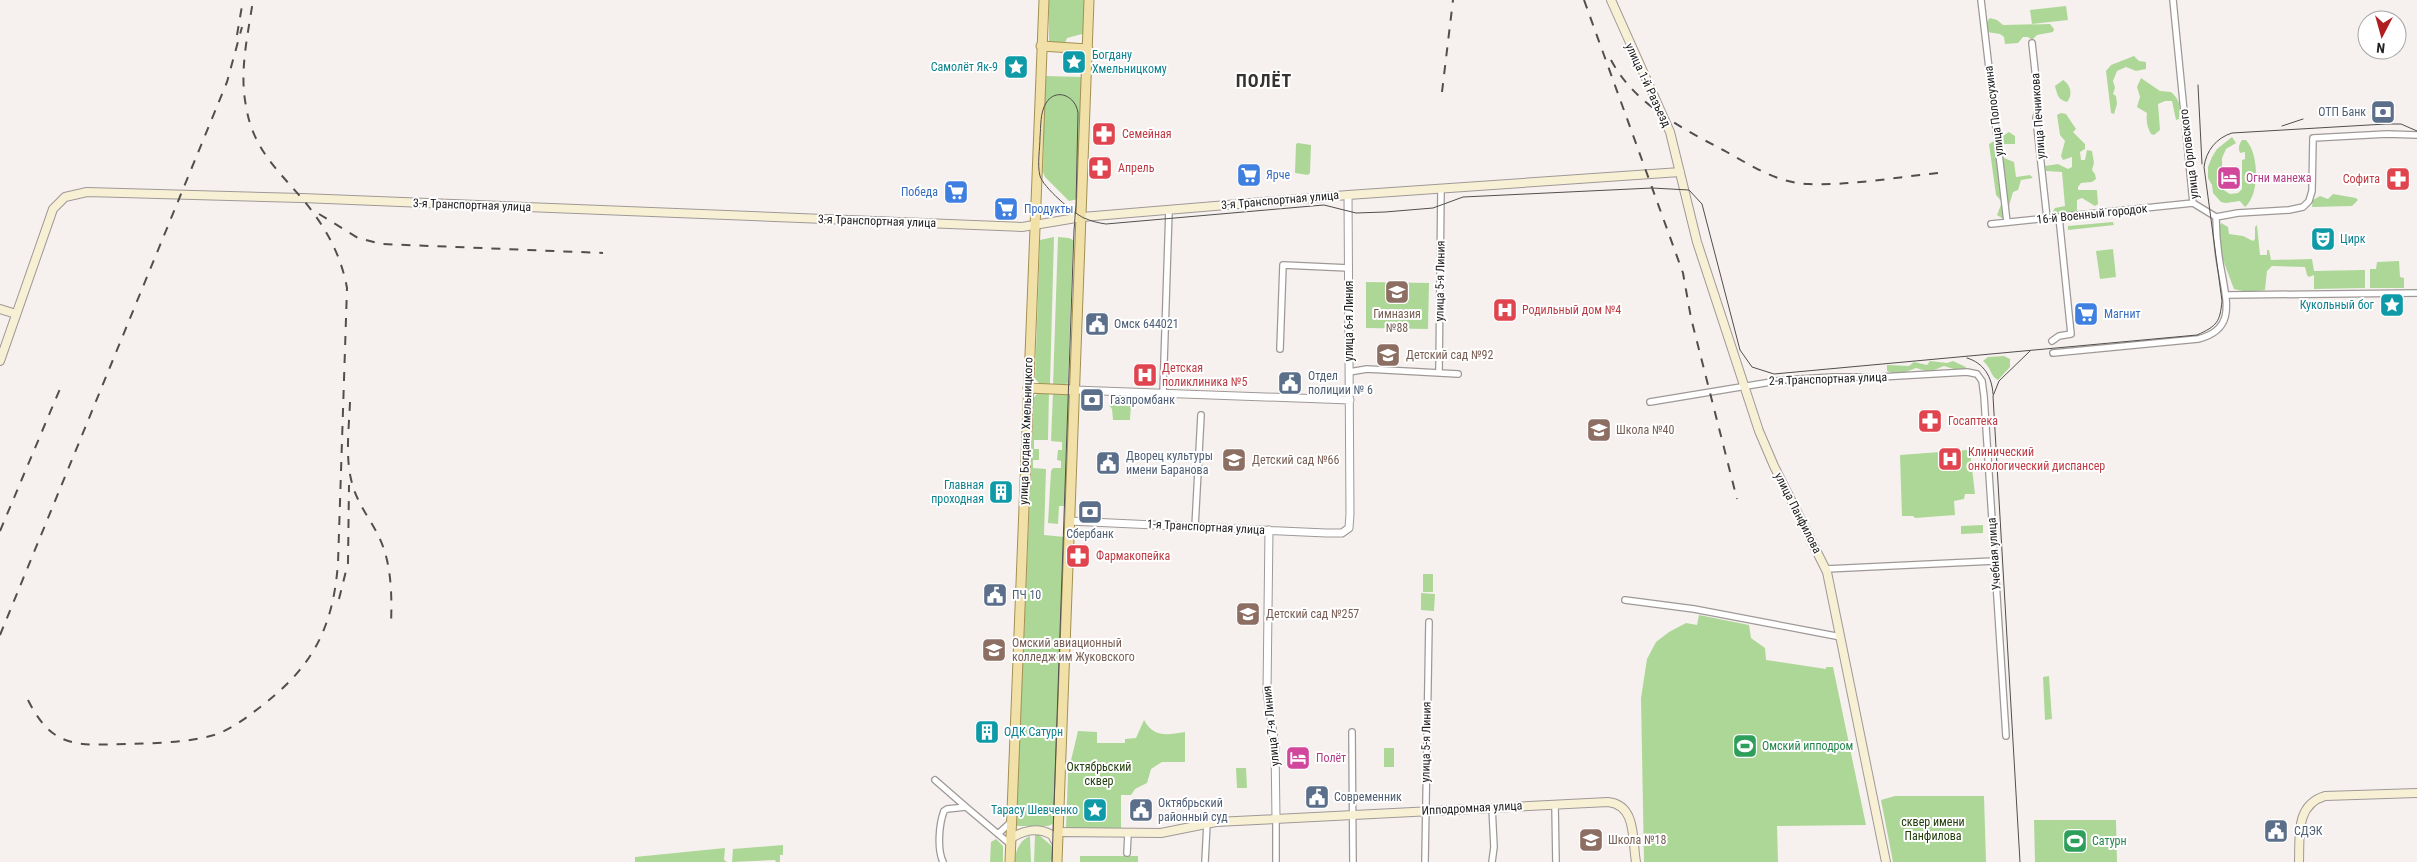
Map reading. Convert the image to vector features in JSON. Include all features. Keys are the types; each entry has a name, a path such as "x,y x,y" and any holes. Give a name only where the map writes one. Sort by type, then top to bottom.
{"main road":[{"name":"улица Богдана Хмельницкого","path":"1010,862 1033,226 1044,0"},
{"path":"1057,862 1089,0"},
{"name":"улица 1-й Разъезд","path":"1610,0 1663,114 1680,172"},
{"path":"1041,46 1088,49"},
{"name":"3-я Транспортная улица","path":"16,314 48,220 58,202 71,195 87,192 133,192 1033,226 1082,217 1441,188 1680,172"},
{"name":"улица Панфилова","path":"1680,172 1697,242 1759,431 1774,466 1826,569 1886,862"},
{"path":"0,309 16,314 0,362"},
{"path":"1028,388 1074,390"},
{"path":"2299,862 2301,819 2311,802 2325,796 2417,793"},
{"name":"Ипподромная улица","path":"1058,832 1161,833 1207,823 1276,818 1608,802 1618,804 1630,816 1636,862"},
{"path":"1010,842 1022,832 1042,831 1052,835 1057,844"}],"street":[{"name":"улица Полосухина","path":"1981,0 2007,222"},
{"name":"улица Орловского","path":"2173,0 2193,203 2216,217"},
{"name":"улица Печникова","path":"2032,43 2039,107 2036,118 2047,218"},
{"path":"2053,353 2207,337 2218,330 2226,311 2227,295 2216,235 2216,217 2238,212 2289,210 2303,207 2309,201 2312,192 2313,138 2387,134 2417,135"},
{"name":"улица 5-я Линия","path":"1439,373 1441,188"},
{"name":"улица 6-я Линия","path":"1342,532 1349,528 1350,523 1348,195"},
{"name":"16-й Военный городок","path":"1991,224 2193,203"},
{"path":"1163,393 1169,210"},
{"path":"2052,341 2059,336 2071,334 2059,217"},
{"path":"1280,349 1283,265 1349,268"},
{"path":"2227,295 2417,293"},
{"path":"1349,372 1367,370 1458,374"},
{"name":"2-я Транспортная улица","path":"1650,402 1705,394 1743,385 1833,377 1880,377 1967,372 1977,374"},
{"name":"Учебная улица","path":"1977,374 1983,387 2006,736"},
{"path":"1074,390 1350,400"},
{"path":"1195,527 1201,415"},
{"name":"1-я Транспортная улица","path":"1069,521 1342,532"},
{"name":"улица 7-я Линия","path":"1269,530 1266,691 1275,747 1276,862"},
{"path":"1826,569 1994,562"},
{"path":"1625,600 1694,609 1841,637"},
{"name":"улица 5-я Линия","path":"1425,862 1424,810 1429,622"},
{"path":"1352,732 1353,862"},
{"path":"935,780 1010,842"},
{"path":"1555,804 1556,862"},
{"path":"943,862 940,848 944,811 966,807"},
{"path":"1492,807 1494,847 1492,862"},
{"path":"998,834 1011,822"},
{"path":"1205,862 1207,823"},
{"path":"1127,853 1128,834"}],"green space":[{"path":"1049,0 1087,0 1086,33 1067,38 1065,43 1049,42"},
{"path":"2066,6 2068,20 2032,24 2030,10"},
{"path":"1990,18 1997,20 2003,25 2050,24 2054,29 2053,32 2037,35 2032,40 2028,37 2023,37 2018,43 2005,44 2004,37 2000,34 1987,32 1985,24"},
{"path":"2134,56 2139,61 2146,62 2146,69 2136,71 2126,67 2117,71 2113,81 2115,88 2113,94 2116,96 2117,104 2114,114 2111,113 2106,71 2111,65"},
{"path":"1045,76 1083,77 1078,199 1069,201 1045,177 1043,172"},
{"path":"2141,78 2160,91 2171,92 2177,98 2179,104 2179,119 2176,120 2172,101 2158,104 2160,130 2154,135 2151,134 2148,126 2147,113 2137,107 2140,97 2137,87"},
{"path":"2063,80 2070,90 2067,102 2057,94 2055,86"},
{"path":"2061,113 2066,114 2076,129 2073,132 2085,144 2085,149 2080,152 2081,160 2085,160 2087,150 2092,151 2094,163 2092,170 2096,179 2092,182 2081,183 2078,190 2097,190 2098,204 2095,206 2082,198 2077,200 2077,213 2063,215 2052,213 2055,208 2065,206 2062,172 2046,171 2045,166 2058,164 2068,169 2072,167 2072,157 2063,160 2061,156 2065,141 2060,135 2057,115"},
{"path":"2009,132 2015,136 2015,144 2001,144 1999,146 2004,158 2014,162 2016,177 2030,175 2033,178 2021,180 2018,190 2013,192 2005,220 1997,215 2002,202 1996,195 1989,144"},
{"path":"2232,137 2236,143 2226,149 2222,158 2222,189 2230,194 2238,193 2242,189 2242,160 2245,159 2245,152 2240,153 2239,148 2242,140 2246,140 2253,155 2256,174 2253,193 2245,207 2240,201 2221,202 2213,193 2212,185 2208,178 2208,167 2212,157 2217,149"},
{"path":"1296,144 1311,145 1310,173 1308,175 1295,173"},
{"path":"2333,194 2358,200 2352,206 2312,207 2313,200 2320,196 2328,199"},
{"path":"2113,222 2114,225 2068,230 2068,226"},
{"path":"2221,223 2228,227 2229,234 2243,236 2253,241 2257,225 2260,255 2267,255 2267,250 2269,250 2271,260 2312,259 2314,271 2365,270 2365,288 2314,289 2314,275 2309,277 2305,267 2272,266 2267,271 2265,290 2247,292 2234,289 2220,252 2219,228"},
{"path":"1054,237 1050,385 1041,385 1035,379 1040,240"},
{"path":"1058,237 1073,240 1068,383 1064,386 1053,385"},
{"path":"2113,249 2116,277 2100,279 2096,251"},
{"path":"2399,261 2400,277 2404,278 2404,288 2370,288 2370,269 2376,269 2377,262"},
{"path":"1366,282 1429,283 1428,329 1366,328"},
{"path":"2004,356 2010,359 2010,367 1998,380 1983,361 1988,357"},
{"path":"1930,361 1947,363 1953,361 1966,367 1965,370 1957,370 1944,366 1929,372 1916,368 1898,375 1887,371 1887,365 1909,366 1914,362 1927,365"},
{"path":"1039,392 1049,392 1048,440 1034,440 1034,449 1039,449 1039,460 1033,460 1033,468 1046,469 1044,535 1065,537 1055,823 1048,826 1016,826 1034,397"},
{"path":"1053,392 1071,394 1065,506 1059,506 1058,524 1048,523 1051,471 1053,468 1061,468 1061,461 1057,460 1058,450 1062,450 1062,442 1051,441"},
{"path":"1113,402 1131,404 1130,420 1113,420 1112,409 1109,405"},
{"path":"1967,450 1970,452 1975,494 1965,494 1964,499 1954,501 1955,515 1915,518 1913,516 1902,516 1900,455"},
{"path":"1983,525 1983,533 1961,534 1961,526"},
{"path":"1423,574 1433,574 1433,592 1423,592"},
{"path":"1421,593 1435,594 1434,611 1421,610"},
{"name":"Омский ипподром","path":"1699,615 1749,625 1751,638 1765,648 1766,660 1826,669 1826,667 1833,667 1866,825 1777,826 1778,862 1644,862 1641,698 1647,659 1656,642 1686,623 1697,625"},
{"path":"2049,676 2052,719 2045,720 2043,677"},
{"name":"Октябрьский сквер","path":"1144,720 1152,730 1162,734 1185,732 1185,762 1162,762 1151,769 1147,783 1135,789 1131,795 1121,795 1121,829 1066,829 1068,773 1078,731 1097,732 1097,743 1125,743 1125,739 1136,738"},
{"path":"1384,748 1394,748 1394,767 1384,767"},
{"path":"1236,768 1246,768 1247,788 1237,788"},
{"name":"сквер имени Панфилова","path":"1895,796 1984,796 1986,862 1893,862 1881,800"},
{"name":"Сатурн","path":"2034,820 2116,820 2117,862 2035,862"},
{"path":"1035,835 1039,835 1053,847 1053,856 1050,862 1034,862"},
{"path":"1030,836 1031,862 1015,862 1019,846 1023,840"},
{"path":"996,839 1003,846 1003,862 990,862 991,842"},
{"path":"783,845 783,855 780,855 780,862 775,860 732,862 733,849"},
{"path":"725,848 724,860 727,862 635,862 635,857"},
{"path":"1080,856 1138,856 1138,862 1080,862"}],"tram line":[{"path":"2198,85 2202,164"},
{"path":"1052,862 1074,230 1075,223 1075,214 1075,211 1076,205 1078,113 1074,102 1070,98 1055,95 1046,103 1042,115 1040,176 1052,193 1073,211 1079,215 1084,218 1103,224 1324,205 1356,213 1385,212 1433,208 1463,197 1652,188 1689,190 1702,204 1740,350 1752,367 1774,374 2197,335 2216,323 2222,301 2204,167 2207,156 2221,138 2232,133 2386,124 2401,124 2417,131"},
{"path":"2282,126 2303,119"},
{"path":"2020,862 1993,396 1999,381 2030,351"},
{"path":"1967,358 1978,363 1989,376 1993,394"}],"railway":[{"path":"237,35 243,0"},
{"path":"28,700 37,716 47,728 57,736 81,744 170,742 203,738 232,727 277,693 306,662 325,627 331,608 338,563 347,288 341,264 332,242 305,202 268,159 249,121 243,80 253,0"},
{"path":"1442,92 1453,0"},
{"path":"1584,0 1683,273 1691,318 1737,499"},
{"path":"0,635 227,82 242,27"},
{"path":"1611,60 1633,90 1661,114 1755,168 1786,181 1824,184 1938,173"},
{"path":"319,214 358,238 382,244 603,253"},
{"path":"0,531 62,384"},
{"path":"350,402 348,443 350,473 357,497 383,545 386,556 391,591 391,626"},
{"path":"339,599 348,563 349,485"}],"place":[{"name":"Богдану Хмельницкому","path":"1074,62"},
{"name":"Самолёт Як-9","path":"1016,67"},
{"name":"ОТП Банк","path":"2383,112"},
{"name":"Семейная","path":"1104,134"},
{"name":"Апрель","path":"1100,168"},
{"name":"Ярче","path":"1249,175"},
{"name":"Огни манежа","path":"2229,178"},
{"name":"Софита","path":"2398,179"},
{"name":"Победа","path":"956,192"},
{"name":"Продукты","path":"1006,209"},
{"name":"Цирк","path":"2323,239"},
{"name":"Гимназия №88","path":"1397,292"},
{"name":"Кукольный бог","path":"2392,305"},
{"name":"Родильный дом №4","path":"1505,310"},
{"name":"Магнит","path":"2086,314"},
{"name":"Омск 644021","path":"1097,324"},
{"name":"Детский сад №92","path":"1388,355"},
{"name":"Детская поликлиника №5","path":"1145,375"},
{"name":"Отдел полиции № 6","path":"1290,383"},
{"name":"Газпромбанк","path":"1092,400"},
{"name":"Госаптека","path":"1930,421"},
{"name":"Школа №40","path":"1599,430"},
{"name":"Клинический онкологический диспансер","path":"1950,459"},
{"name":"Детский сад №66","path":"1234,460"},
{"name":"Дворец культуры имени Баранова","path":"1108,463"},
{"name":"Главная проходная","path":"1001,492"},
{"name":"Сбербанк","path":"1090,512"},
{"name":"Фармакопейка","path":"1078,556"},
{"name":"ПЧ 10","path":"995,595"},
{"name":"Детский сад №257","path":"1248,614"},
{"name":"Омский авиационный колледж им Жуковского","path":"994,650"},
{"name":"ОДК Сатурн","path":"987,732"},
{"name":"Омский ипподром","path":"1745,746"},
{"name":"Полёт","path":"1298,758"},
{"name":"Современник","path":"1317,797"},
{"name":"Тарасу Шевченко","path":"1095,810"},
{"name":"Октябрьский районный суд","path":"1141,810"},
{"name":"СДЭК","path":"2276,831"},
{"name":"Школа №18","path":"1591,840"},
{"name":"Сатурн","path":"2075,841"}],"district":[{"name":"ПОЛЁТ","path":"1264,81"}]}
